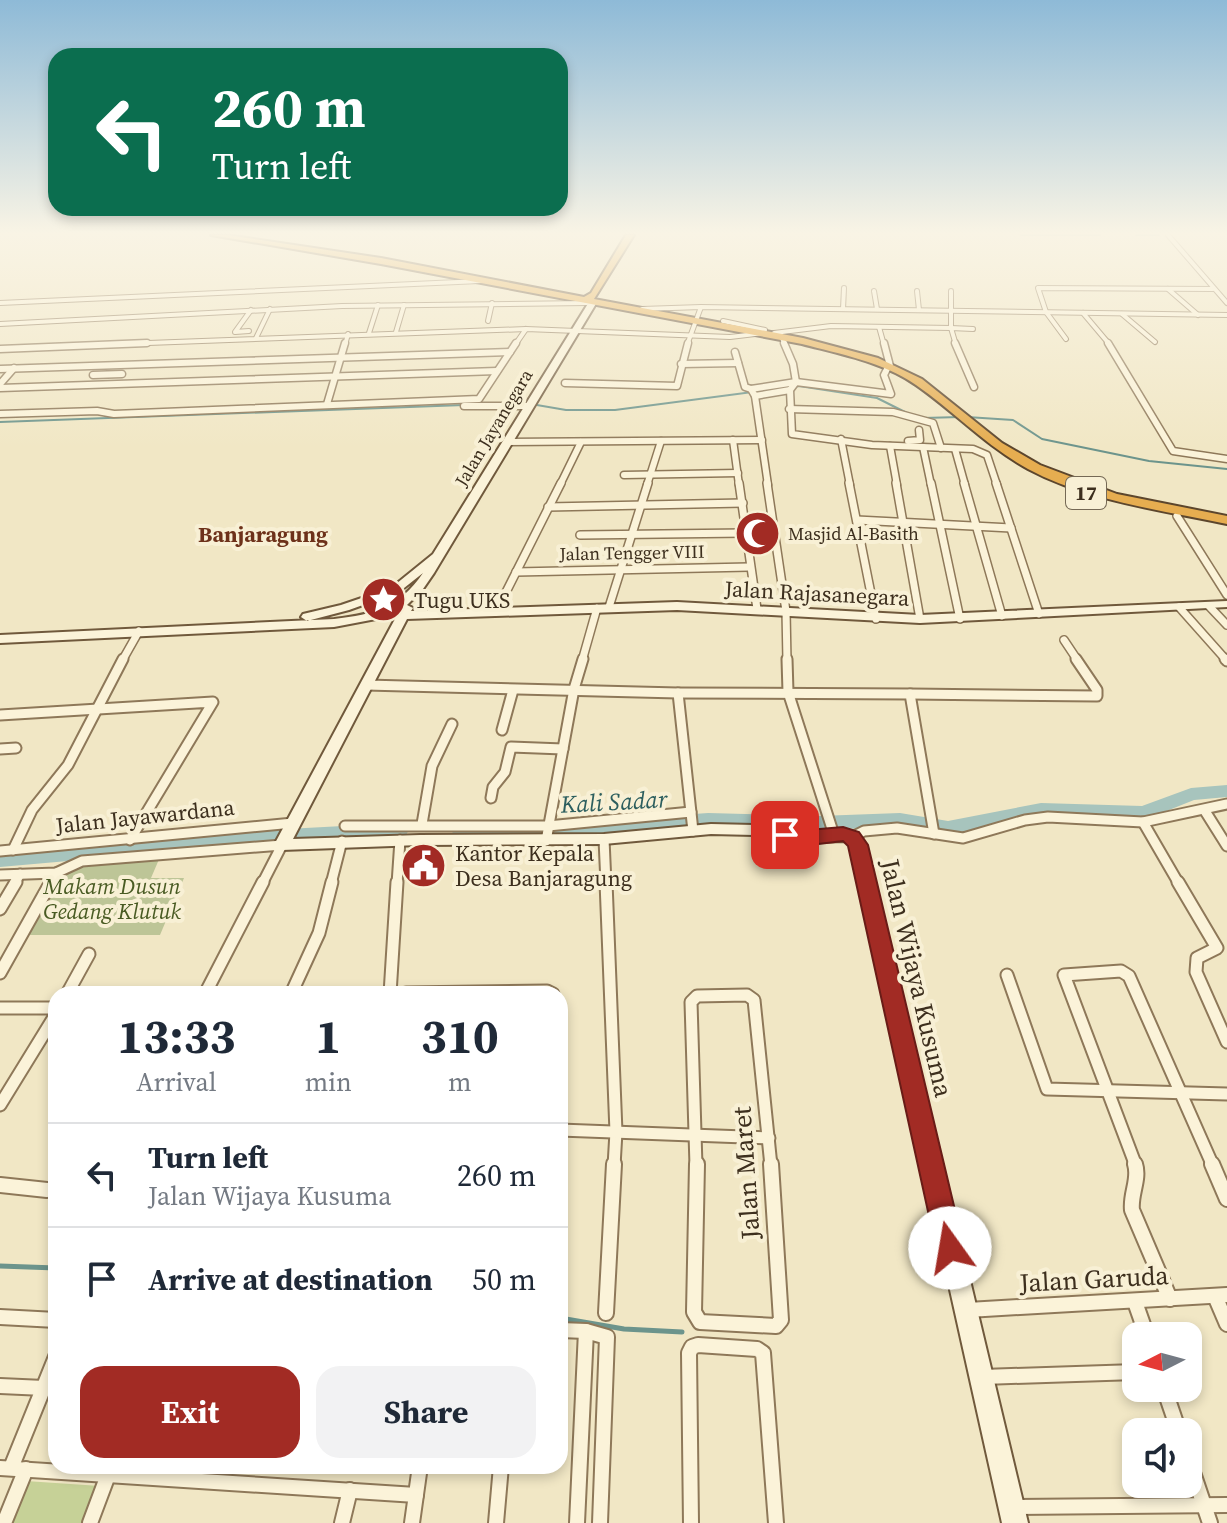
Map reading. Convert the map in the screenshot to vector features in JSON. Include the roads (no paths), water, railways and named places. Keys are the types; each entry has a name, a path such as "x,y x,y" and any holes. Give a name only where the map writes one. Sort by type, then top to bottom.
{"highway":[{"name":"17","path":"624,306 773,334 858,356 888,368 1009,453 1061,480 1139,504 1227,522"},
{"name":"17","path":"959,417 1002,455 1057,482 1107,500 1177,516 1227,522"}],"street":[{"path":"197,312 202,306"},
{"path":"0,324 347,306"},
{"path":"369,333 375,306"},
{"path":"396,332 404,306"},
{"path":"488,321 491,306"},
{"name":"Jalan Jayanegara","path":"0,639 260,624 347,614 379,616 407,608 578,324 584,319 587,306"},
{"path":"952,306 951,328 959,358 974,387"},
{"path":"1044,306 1066,339"},
{"path":"1188,306 1198,315"},
{"path":"565,383 678,385 681,364 701,307"},
{"path":"647,310 701,307 1227,315"},
{"path":"256,338 270,309"},
{"path":"249,331 235,332 251,310"},
{"path":"1083,313 1111,345 1173,451 1227,459"},
{"path":"1122,314 1155,342"},
{"path":"723,321 773,334 792,361 793,386 789,409 792,434 890,446 977,450 987,455 1039,614"},
{"path":"0,349 526,329 578,324 735,337 825,326 973,329"},
{"path":"753,393 793,386 830,393 892,396 884,375 888,368 879,327"},
{"path":"464,406 478,403 526,329"},
{"path":"327,404 348,334"},
{"path":"0,369 510,352"},
{"path":"735,352 745,387 753,393 762,440 786,611 788,692 831,827 852,837 884,828 972,837 1025,820 1048,817 1143,822 1227,804"},
{"path":"681,364 738,363"},
{"path":"115,384 127,366"},
{"path":"0,386 14,368"},
{"path":"0,386 497,371"},
{"path":"93,375 122,374"},
{"path":"830,393 835,410"},
{"path":"0,414 97,411 114,414 327,404 530,404"},
{"path":"789,409 893,412 933,423 941,448"},
{"path":"856,441 918,441 921,439 919,430"},
{"path":"841,439 876,619"},
{"path":"733,440 757,609"},
{"path":"508,442 762,440"},
{"path":"547,832 574,689 644,504 661,441"},
{"path":"496,612 581,442"},
{"path":"890,446 920,619"},
{"path":"923,447 960,619"},
{"path":"955,449 1002,616"},
{"path":"624,475 738,473"},
{"path":"548,507 743,503"},
{"path":"1177,516 1227,595"},
{"path":"857,520 1011,528"},
{"path":"580,535 745,533"},
{"name":"Jalan Jayanegara","path":"347,614 395,590 438,555"},
{"name":"Jalan Tengger VIII","path":"516,572 749,567"},
{"path":"402,584 415,586 419,590"},
{"name":"Jalan Rajasanegara","path":"407,608 496,612 603,608 757,609 876,619 960,619 1227,604"},
{"path":"1209,606 1227,625"},
{"path":"1179,607 1227,661"},
{"path":"209,986 407,608"},
{"path":"13,850 32,810 68,765 139,631"},
{"path":"366,685 678,693 1097,696 1097,690 1064,640"},
{"path":"502,730 513,690"},
{"path":"678,693 692,821"},
{"path":"910,694 934,833"},
{"path":"0,715 213,702 130,840"},
{"path":"422,824 432,766 452,724"},
{"path":"491,798 493,787 505,772 511,747 563,749"},
{"path":"0,749 16,748"},
{"path":"1205,811 1227,846"},
{"path":"344,834 400,840 692,821 808,837 831,827"},
{"path":"0,875 56,873 82,861 203,849 287,835 344,834 422,824 604,839 692,821"},
{"path":"1143,822 1222,948 1197,958 1196,972 1227,1042"},
{"path":"295,986 319,933 344,834"},
{"name":"Jalan Jayawardana","path":"0,851 130,840 287,835"},
{"name":"Jalan Wijaya Kusuma","path":"852,837 858,845 979,1378 1014,1515"},
{"path":"604,839 616,1132 606,1313"},
{"path":"391,986 400,840"},
{"path":"0,973 56,873"},
{"path":"0,909 20,874"},
{"path":"71,986 89,954"},
{"path":"1170,1299 1132,1210 1131,1201 1138,1173 1110,1090 1064,978 1067,973 1126,972 1227,1199"},
{"path":"1007,975 1047,1089 1227,1094"},
{"name":"Jalan Maret","path":"747,995 754,1000 769,1138 781,1320 776,1326 700,1322 694,1312 697,1136 691,1002 697,996 747,995"},
{"path":"0,1008 48,1011"},
{"path":"0,1105 48,1024"},
{"path":"568,1130 769,1138"},
{"path":"0,1185 47,1190"},
{"path":"1221,1296 1227,1324"},
{"name":"Jalan Garuda","path":"964,1310 1221,1296"},
{"path":"1135,1302 1142,1322"},
{"path":"0,1317 48,1320"},
{"path":"568,1330 607,1337 600,1523"},
{"path":"577,1523 586,1331"},
{"path":"691,1523 689,1353 692,1347 698,1345 757,1349 763,1353 776,1523"},
{"path":"979,1378 1122,1373"},
{"path":"4,1523 12,1469 48,1378"},
{"path":"0,1386 44,1388"},
{"path":"12,1469 48,1469"},
{"path":"103,1474 416,1495"},
{"path":"412,1523 419,1474"},
{"path":"496,1523 500,1474"},
{"path":"90,1523 108,1475"},
{"path":"342,1523 350,1490"},
{"path":"1202,1498 1210,1523"},
{"path":"1014,1515 1227,1505"}],"waterway":[{"path":"531,404 566,410 615,410 799,386 877,398 909,414"},
{"path":"0,422 464,405"},
{"path":"923,418 960,417"},
{"path":"967,417 1013,420 1042,439 1149,461 1227,469"},
{"name":"Kali Sadar","path":"461,830 570,830 708,820 819,823 900,820 948,828 1041,810 1144,813 1191,794 1227,791"},
{"name":"Kali Sadar","path":"0,860 249,838 399,830"},
{"path":"0,1266 48,1268"},
{"path":"568,1319 624,1329 682,1332"}],"place":[{"name":"Masjid Al-Basith","path":"757,534"},
{"name":"Tugu UKS","path":"383,600"},
{"name":"Kantor Kepala Desa Banjaragung","path":"424,866"}],"district":[{"name":"Banjaragung","path":"263,534"}],"park label":[{"name":"Makam Dusun Gedang Klutuk","path":"112,898"}]}
